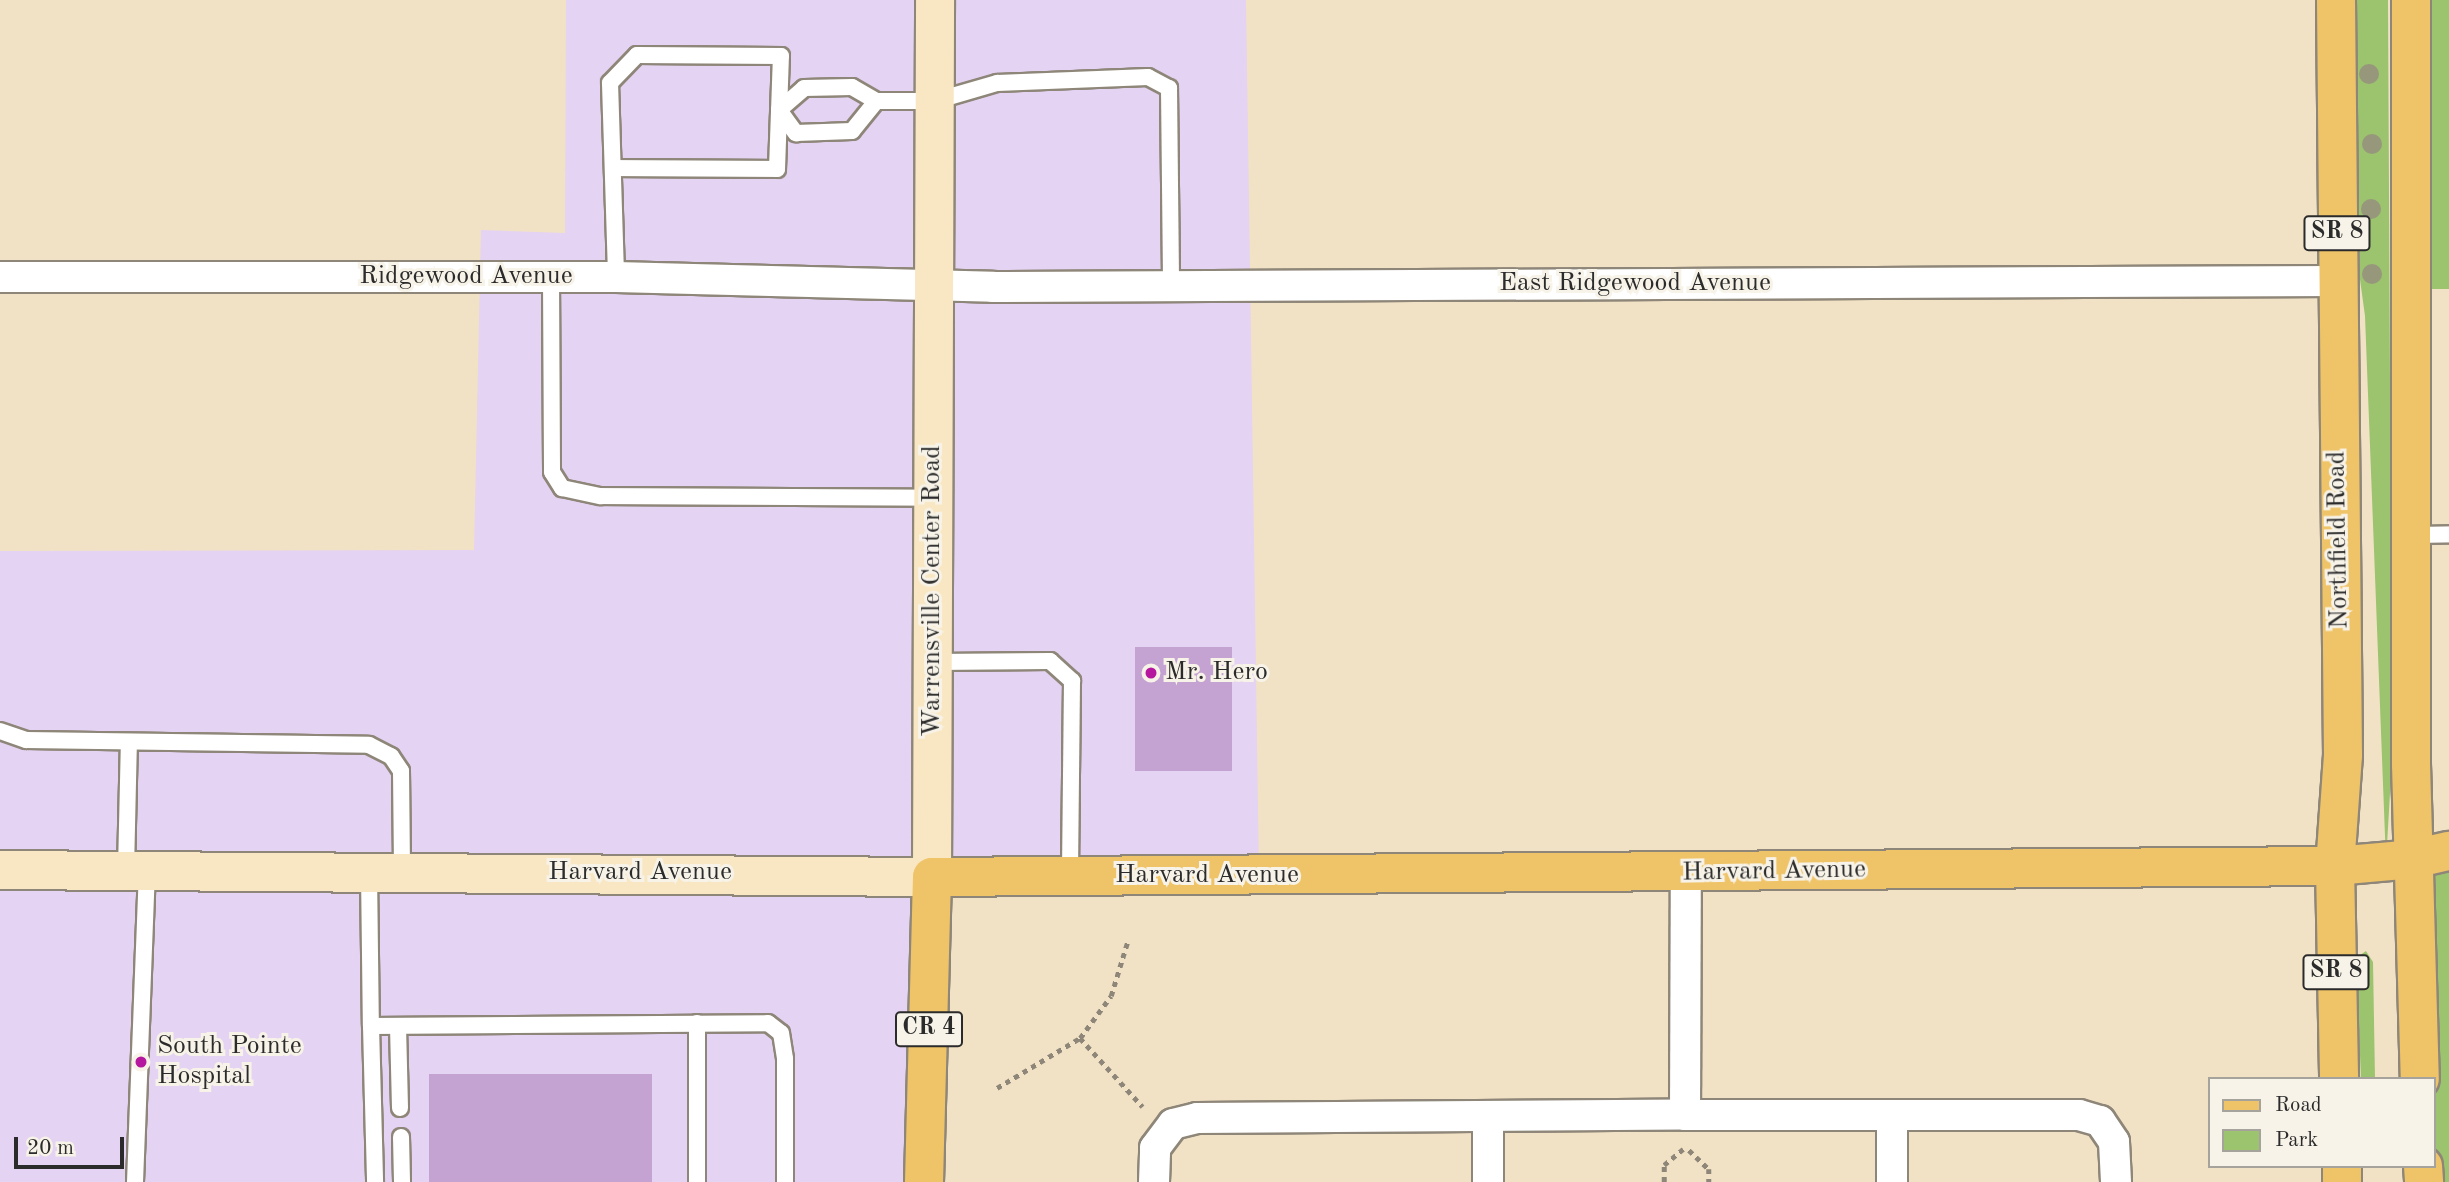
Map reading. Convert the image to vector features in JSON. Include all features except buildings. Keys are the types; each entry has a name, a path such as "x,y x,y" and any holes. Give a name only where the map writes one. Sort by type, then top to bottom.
{"main road":[{"name":"Warrensville Center Road","path":"925,1182 934,662 932,284 935,0"},
{"name":"Northfield Road","path":"2336,0 2343,755 2335,866 2339,1077"},
{"name":"SR 8","path":"2411,0 2410,534 2431,855 2420,1077"},
{"name":"Harvard Avenue","path":"0,870 1070,877 2335,866 2431,855"}],"street":[{"name":"Ridgewood Avenue","path":"0,276 616,277 932,284"},
{"name":"East Ridgewood Avenue","path":"932,284 1171,286 2338,281"},
{"path":"1685,1115 1686,873"},
{"path":"1154,1182 1155,1148 1173,1124 1197,1118 1685,1115 2079,1115 2100,1121 2114,1142 2116,1182"},
{"path":"1892,1115 1892,1182"},
{"path":"1488,1118 1488,1182"}],"lane":[{"path":"614,168 777,169 781,56 637,55 610,83 616,277"},
{"path":"779,110 804,88 852,87 876,101 935,101 998,83 1148,77 1169,88 1171,286"},
{"path":"779,110 796,133 852,131 876,101"},
{"path":"551,278 552,472 562,488 601,496 933,498"},
{"path":"2410,534 2449,534"},
{"path":"934,662 1050,661 1072,681 1070,877"},
{"path":"0,731 26,740 369,745 391,756 401,771 386,872 371,1026 375,1182"},
{"path":"129,742 136,870 135,1182"},
{"path":"697,1023 697,1182"},
{"path":"371,1026 768,1023 781,1033 785,1182"},
{"path":"398,1026 400,1108"},
{"path":"401,1137 402,1182"}],"path":[{"path":"997,1088 1080,1038 1111,996 1128,940"},
{"path":"1080,1038 1166,1132"},
{"path":"1664,1182 1664,1165 1686,1147 1709,1169 1709,1182"}],"shaded area":[{"path":"566,0 1246,0 1259,875 932,877 924,1182 0,1182 0,551 474,550 481,230 565,233"}],"green space":[{"path":"2356,0 2388,0 2392,759 2386,862 2365,316 2358,265"},
{"path":"2411,0 2449,0 2449,289 2411,289"},
{"path":"2449,851 2449,1182 2424,1182 2432,1168 2435,1168 2435,1077 2433,1077 2413,859"},
{"path":"2366,951 2373,962 2375,1077 2361,1077 2356,958"}],"place":[{"name":"Mr. Hero","path":"1151,673"},
{"name":"South Pointe Hospital","path":"141,1062"}]}
